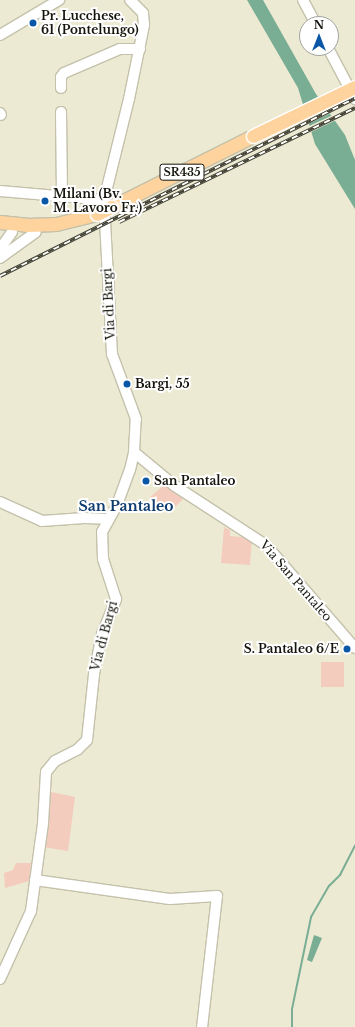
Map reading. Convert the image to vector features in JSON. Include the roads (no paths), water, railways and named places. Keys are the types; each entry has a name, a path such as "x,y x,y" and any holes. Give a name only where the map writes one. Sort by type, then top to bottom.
{"main road":[{"name":"SR435","path":"11,229 36,232 68,229 93,216 108,203 355,87"},
{"path":"0,222 11,229 56,224 93,216"}],"street":[{"path":"0,35 59,0"},
{"path":"130,0 143,12"},
{"name":"Via di Bargi","path":"0,980 30,917 44,818 46,772 58,758 83,746 89,733 94,674 102,634 116,599 102,550 102,532 120,499 134,452 135,412 112,354 108,203 140,49 144,25 144,0"},
{"path":"303,0 312,16"},
{"path":"61,88 61,77 64,73 120,49 140,49"},
{"path":"332,56 355,99"},
{"path":"61,112 62,196"},
{"path":"0,191 62,196 108,203"},
{"path":"0,246 11,229"},
{"path":"11,229 14,248"},
{"path":"0,258 36,232"},
{"name":"Via San Pantaleo","path":"134,452 175,486 266,545 355,648"},
{"path":"0,502 42,521 80,518 109,519"},
{"path":"35,880 170,899 217,896 202,1027"}],"waterway":[{"path":"292,1027 292,1009 311,917 329,886 340,875 355,846"}],"railway":[{"path":"0,276 355,98"},
{"path":"119,222 355,108"}],"place":[{"name":"Pr. Lucchese, 61 (Pontelungo)","path":"33,23"},
{"name":"Milani (Bv. M. Lavoro Fr.)","path":"45,201"},
{"name":"Bargi, 55","path":"127,384"},
{"name":"San Pantaleo","path":"146,481"},
{"name":"S. Pantaleo 6/E","path":"347,649"}],"district":[{"name":"San Pantaleo","path":"126,506"}]}
